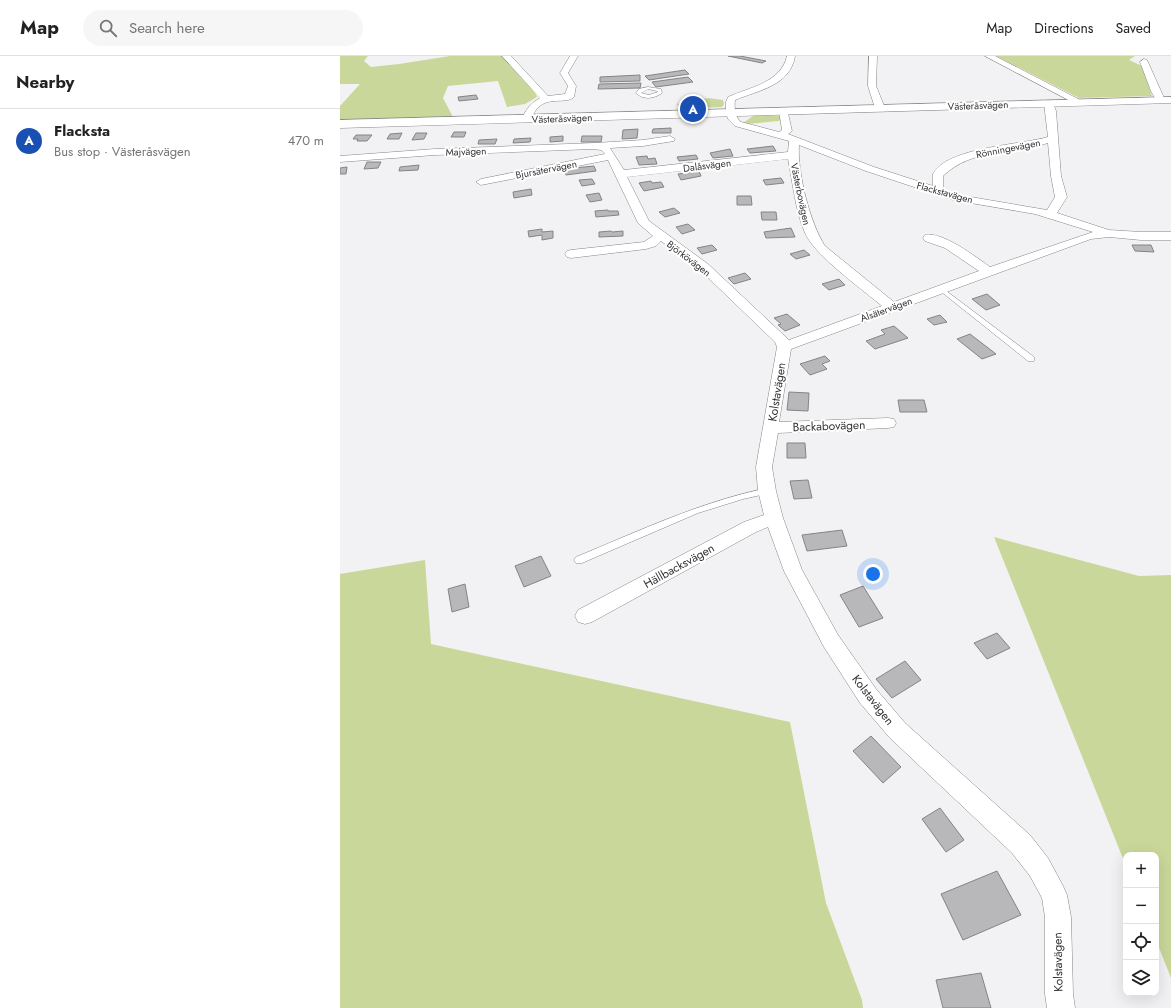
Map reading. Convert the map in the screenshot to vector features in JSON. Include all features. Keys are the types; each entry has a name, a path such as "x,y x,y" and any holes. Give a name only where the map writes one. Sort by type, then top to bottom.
{"street":[{"path":"506,56 546,99"},
{"path":"527,119 532,106 546,99 569,97 572,86 564,73 574,56"},
{"path":"732,113 729,107 731,99 776,79 787,69 791,56"},
{"path":"873,56 872,86 880,108"},
{"path":"989,56 1079,102"},
{"path":"1144,62 1149,70 1154,88 1166,100"},
{"name":"Västeråsvägen","path":"340,124 1166,100"},
{"name":"Rönningevägen","path":"1049,103 1054,138 1056,176 1061,197 1050,215"},
{"path":"781,135 787,131 784,111"},
{"name":"Flackstavägen","path":"732,113 734,121 738,124 781,135 870,169 938,192 973,200 1026,208 1108,233 1141,236 1171,236"},
{"name":"Rönningevägen","path":"938,192 938,175 946,167 964,158 981,152 1041,142 1054,138"},
{"name":"Majvägen","path":"340,158 435,152 593,146 643,143 670,139"},
{"name":"Västerbovägen","path":"794,140 793,154 804,210 811,234 820,248 891,307"},
{"name":"Majvägen","path":"593,146 604,148 611,156"},
{"name":"Dalåsvägen","path":"621,174 793,154"},
{"name":"Björkövägen","path":"611,156 644,223 704,267 782,341 784,347"},
{"name":"Bjursätervägen","path":"482,182 611,156"},
{"name":"Alsätervägen","path":"784,347 1089,236 1108,233"},
{"path":"571,254 646,245 652,243 660,236"},
{"path":"929,238 949,245 989,272"},
{"name":"Kolstavägen","path":"784,347 771,428 764,460 767,491 774,518 794,571 831,641 868,696 897,730 1021,844 1039,867 1054,895 1058,917 1059,994 1061,1008"},
{"name":"Backabovägen","path":"771,428 888,423"},
{"name":"Hällbacksvägen","path":"585,616 750,527 774,518"}],"lane":[{"path":"940,289 1031,360"},
{"path":"579,560 715,503 740,495 767,491"}],"green space":[{"path":"340,56 368,56 364,61 371,67 450,56 503,56 533,88 537,97 525,104 507,107 498,81 448,86 443,98 453,117 340,121 340,106 360,84 340,84"},
{"path":"996,56 1135,56 1129,60 1142,66 1152,96 1079,98"},
{"path":"708,98 723,100 724,104 722,107 694,108 693,106 683,107 676,104"},
{"path":"753,116 784,117 779,121 747,124 743,123"},
{"path":"994,537 1139,576 1171,575 1171,978 1159,948 1159,852 1123,852 1123,859"},
{"path":"425,560 431,644 790,722 826,903 862,1000 863,1008 340,1008 340,574"}],"building":[{"path":"728,56 740,56 766,61 762,63"},
{"path":"685,70 689,74 649,80 645,76"},
{"path":"640,75 640,81 600,82 600,77"},
{"path":"688,77 693,82 656,87 652,82"},
{"path":"641,83 640,88 598,89 599,84"},
{"path":"476,95 478,99 459,101 458,97"},
{"path":"671,128 671,133 652,133 653,129"},
{"path":"638,129 637,138 622,139 623,130"},
{"path":"454,132 466,132 464,137 451,137"},
{"path":"402,133 399,139 387,139 390,134"},
{"path":"416,133 427,133 424,139 412,140"},
{"path":"356,135 372,135 367,141 357,141 358,139 353,139"},
{"path":"563,136 563,141 550,142 550,137"},
{"path":"582,136 602,136 601,142 581,142"},
{"path":"531,138 530,142 513,143 514,139"},
{"path":"497,139 495,144 478,144 479,140"},
{"path":"773,146 776,151 750,153 747,149"},
{"path":"730,149 733,156 713,158 710,153"},
{"path":"696,155 698,159 679,161 677,157"},
{"path":"647,156 648,159 655,158 657,164 639,165 636,157"},
{"path":"367,162 381,162 378,168 364,169"},
{"path":"419,165 418,170 399,171 400,167"},
{"path":"594,166 596,171 566,175 564,169"},
{"path":"347,167 346,174 340,174 340,168"},
{"path":"699,171 701,176 681,180 678,174"},
{"path":"781,178 784,183 766,185 763,180"},
{"path":"592,179 595,184 582,186 579,180"},
{"path":"651,181 652,183 661,182 664,187 644,191 639,183"},
{"path":"531,189 532,195 514,198 513,192"},
{"path":"599,193 602,200 590,202 586,195"},
{"path":"737,196 751,196 752,205 737,205"},
{"path":"674,208 680,213 665,217 659,212"},
{"path":"595,211 618,211 619,215 596,217"},
{"path":"761,212 776,212 777,220 762,220"},
{"path":"688,224 695,230 682,234 676,227"},
{"path":"791,228 795,237 766,238 764,232"},
{"path":"542,229 542,232 553,231 553,238 542,240 542,235 529,237 528,231"},
{"path":"623,231 623,236 599,237 599,232"},
{"path":"712,245 717,250 702,254 697,248"},
{"path":"1132,245 1151,245 1154,252 1135,251"},
{"path":"804,250 810,255 796,259 790,254"},
{"path":"745,273 751,279 734,284 728,278"},
{"path":"839,279 845,285 829,290 822,284"},
{"path":"987,294 1000,305 986,310 972,299"},
{"path":"787,314 800,325 785,331 778,325 781,324 774,318"},
{"path":"940,315 947,322 934,325 927,319"},
{"path":"894,326 908,338 875,349 866,341 885,334 881,330"},
{"path":"970,334 996,354 982,359 957,339"},
{"path":"825,356 830,361 822,364 827,369 810,375 800,364"},
{"path":"789,392 809,393 808,411 787,410"},
{"path":"898,400 924,400 927,412 900,412"},
{"path":"787,443 805,443 806,458 787,458"},
{"path":"808,480 812,498 794,499 790,481"},
{"path":"842,530 847,546 807,551 802,535"},
{"path":"541,556 551,576 524,587 515,566"},
{"path":"465,584 469,607 452,612 448,589"},
{"path":"863,586 883,618 859,627 840,595"},
{"path":"997,633 1010,648 987,659 974,643"},
{"path":"905,661 921,680 892,698 876,679"},
{"path":"871,736 901,767 883,783 853,751"},
{"path":"940,808 964,840 946,852 922,819"},
{"path":"997,871 1021,915 963,940 941,894"},
{"path":"981,973 991,1008 943,1008 936,980"}],"place":[{"name":"Flacksta","path":"693,109"}]}
